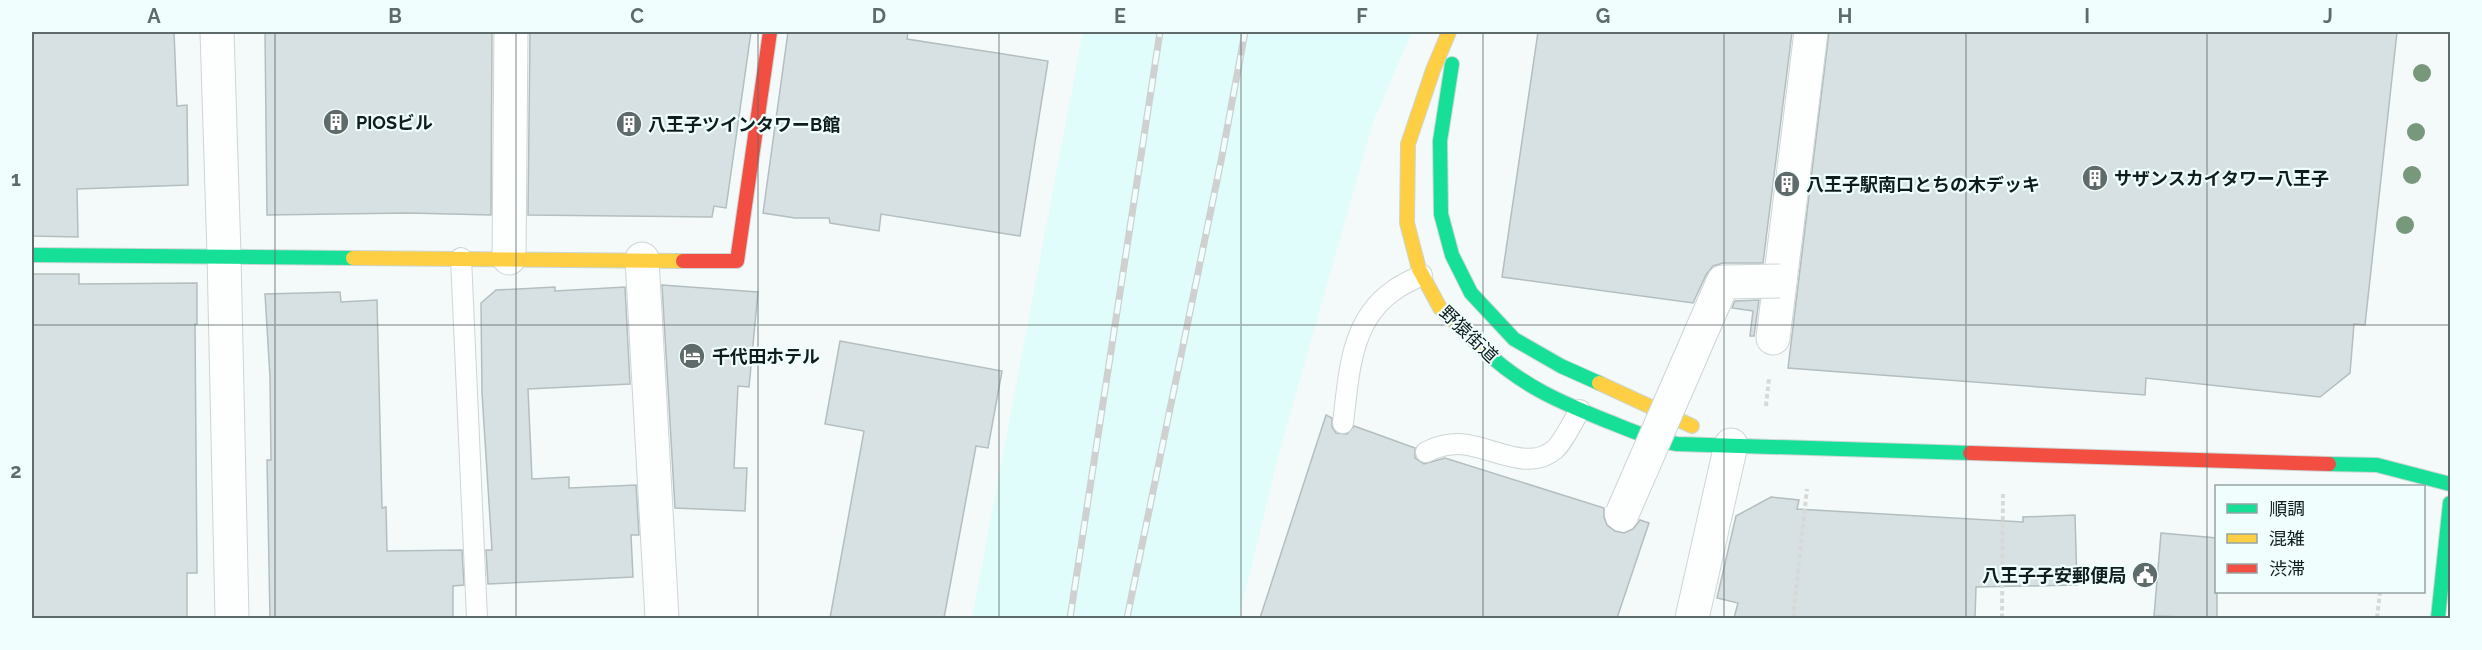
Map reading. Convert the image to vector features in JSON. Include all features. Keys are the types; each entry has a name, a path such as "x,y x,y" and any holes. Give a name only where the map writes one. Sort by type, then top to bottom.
{"street":[{"path":"217,32 232,618"},
{"path":"508,258 512,32"},
{"path":"32,255 737,261 770,32"},
{"name":"野猿街道","path":"1449,32 1433,70 1408,144 1407,223 1422,275 1440,308 1503,368 1550,398 1657,441 1677,444 1731,445"},
{"name":"野猿街道","path":"1460,32 1449,74 1440,141 1441,214 1452,255 1471,293 1514,339 1561,366 1669,414 1731,445"},
{"path":"1773,338 1811,32"},
{"path":"642,259 662,618"},
{"path":"1622,514 1724,282 1780,281"},
{"path":"1692,618 1731,445 2377,465 2451,484"},
{"path":"2438,618 2451,503"}],"lane":[{"path":"461,258 477,618"},
{"path":"1343,423 1352,350 1371,311 1392,291 1422,275"},
{"path":"1426,452 1436,447 1459,444 1512,457 1536,458 1555,450 1580,410"}],"path":[{"path":"1793,618 1809,449"},
{"path":"2002,454 2002,618"},
{"path":"2377,618 2380,593"}],"shaded area":[{"path":"1083,32 1412,32 1373,122 1278,457 1239,618 972,618"}],"building":[{"path":"32,32 174,32 177,106 187,105 188,185 77,189 78,237 32,236"},
{"name":"PIOSビル","path":"265,32 492,32 491,215 408,213 267,215"},
{"name":"八王子ツインタワーB館","path":"530,32 751,32 726,208 714,206 712,217 528,215"},
{"path":"788,32 908,32 907,39 1048,61 1020,236 881,214 879,231 830,223 829,218 795,218 763,213"},
{"path":"1538,32 1792,32 1763,263 1723,263 1713,266 1706,275 1693,303 1502,277"},
{"name":"サザンスカイタワー八王子","path":"1829,32 2397,32 2365,325 2354,324 2350,373 2320,397 2146,378 2145,395 1788,368"},
{"path":"32,274 79,274 79,284 197,283 197,324 195,324 197,573 187,573 187,618 32,618"},
{"path":"662,285 758,292 749,387 738,386 734,468 747,468 745,511 675,508"},
{"path":"555,287 555,291 625,287 630,384 528,389 532,479 569,477 569,488 636,485 639,535 631,535 633,577 488,584 486,550 492,550 482,393 481,303 496,290"},
{"path":"340,292 341,302 377,300 382,508 386,507 387,551 462,550 464,585 453,586 453,618 270,618 267,460 271,460 270,377 265,294"},
{"path":"1759,300 1754,336 1750,336 1753,311 1732,308 1735,301"},
{"path":"840,341 1002,371 988,448 976,446 944,618 830,618 864,431 825,424"},
{"path":"1326,415 1332,418 1332,427 1336,433 1347,434 1354,426 1415,448 1415,458 1424,464 1445,458 1604,508 1607,525 1615,531 1624,533 1633,529 1640,520 1649,523 1617,618 1260,618"},
{"path":"1771,497 1799,500 1797,509 2023,522 2023,517 2075,515 2077,585 1976,587 1975,618 1734,618 1738,603 1717,598 1736,516"},
{"path":"2161,533 2215,538 2217,618 2154,616"}],"railway":[{"path":"1070,618 1160,32"},
{"path":"1127,618 1222,156 1245,32"}],"traffic: fast":[{"path":"1452,64 1440,141 1441,214 1452,255 1471,293 1514,339 1561,366 1599,383"},
{"path":"32,255 353,258"},
{"path":"1484,350 1513,374 1557,400 1633,431 1677,444 1970,453"},
{"path":"2329,464 2377,465 2450,484"},
{"path":"2438,618 2450,503"}],"traffic: slow":[{"path":"1449,32 1433,70 1408,144 1407,223 1419,269 1440,308 1484,350"},
{"path":"353,258 683,261"},
{"path":"1599,383 1692,426"}],"traffic: jam":[{"path":"683,261 737,261 770,32"},
{"path":"1970,453 2329,464"}],"place":[{"name":"PIOSビル","path":"336,122"},
{"name":"八王子ツインタワーB館","path":"629,124"},
{"name":"サザンスカイタワー八王子","path":"2095,178"},
{"name":"八王子駅南口とちの木デッキ","path":"1787,184"},
{"name":"千代田ホテル","path":"692,356"},
{"name":"八王子子安郵便局","path":"2145,575"}]}
